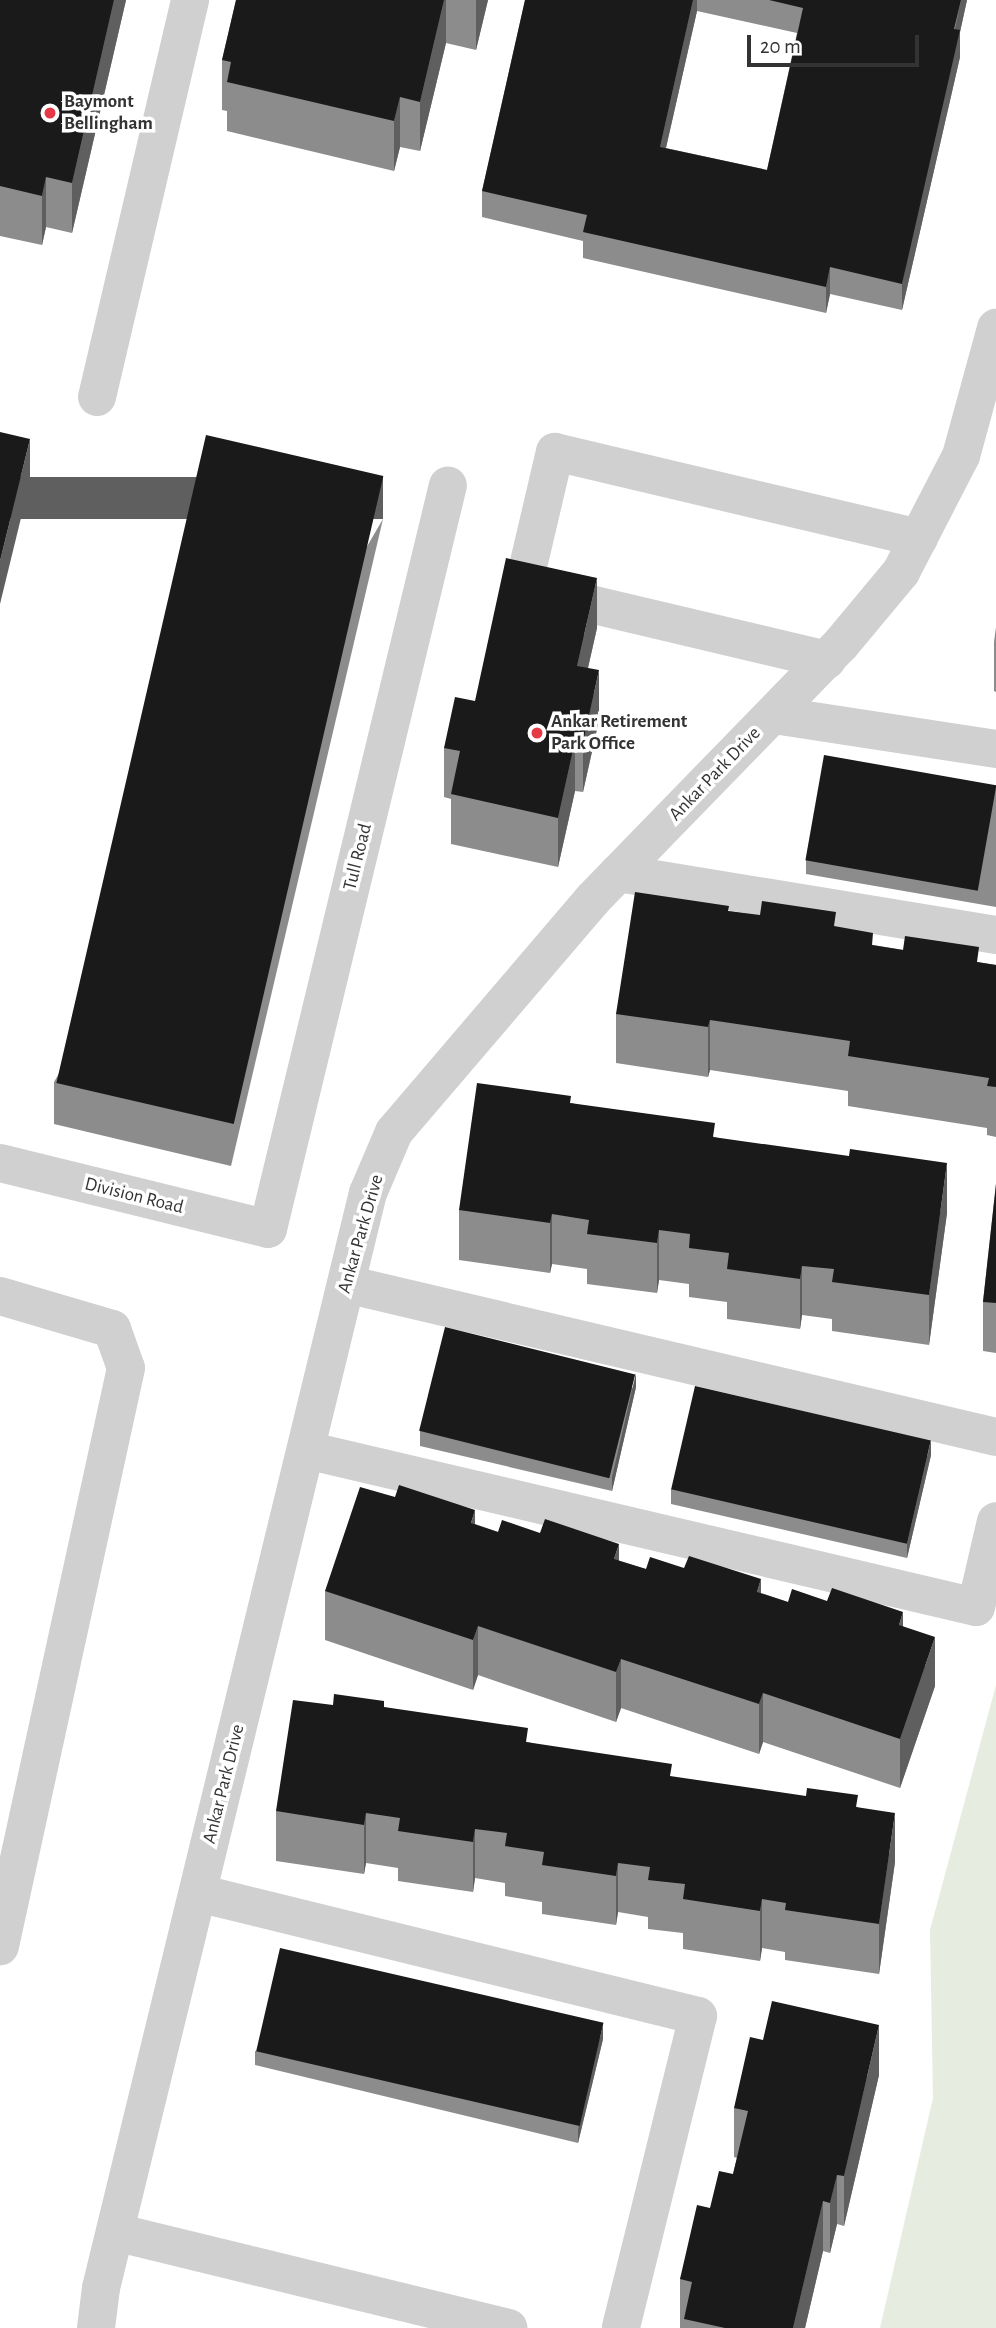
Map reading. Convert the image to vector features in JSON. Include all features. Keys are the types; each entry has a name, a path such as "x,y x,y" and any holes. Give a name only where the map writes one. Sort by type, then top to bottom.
{"street":[{"path":"97,397 190,0"},
{"name":"Ankar Park Drive","path":"96,2328 101,2288 368,1193 394,1132 618,873 827,660 901,572 961,456 996,328"},
{"path":"827,660 523,588 555,452 919,538"},
{"name":"Tull Road","path":"268,1229 448,485"},
{"path":"774,715 996,749"},
{"path":"618,873 996,935"},
{"name":"Division Road","path":"0,1163 268,1229"},
{"path":"346,1284 996,1437"},
{"path":"0,1296 112,1329 126,1368 0,1946"},
{"path":"306,1450 976,1607 996,1521"},
{"path":"198,1893 698,2016 621,2328"},
{"path":"115,2232 508,2328"}],"shaded area":[{"path":"996,1685 996,2328 880,2328 933,2098 930,1930"}],"building":[{"name":"Baymont Bellingham","path":"0,0 114,0 72,183 46,177 42,196 0,186"},
{"path":"236,0 444,0 420,102 400,97 394,121 227,82 231,62 222,60"},
{"path":"525,0 693,0 660,147 767,170 803,8 769,0 961,0 954,29 960,30 902,284 830,267 826,287 583,232 587,215 482,191"},
{"path":"0,432 30,439 0,561"},
{"path":"206,435 383,476 234,1124 56,1083"},
{"name":"Ankar Retirement Park Office","path":"506,558 597,578 577,666 599,670 583,743 575,741 558,818 451,794 460,751 444,748 455,697 475,701"},
{"path":"824,755 996,785 978,891 805,860"},
{"path":"635,892 729,906 728,911 760,915 762,901 836,912 834,926 873,933 872,945 903,950 905,936 979,947 977,962 996,965 996,1087 987,1086 989,1078 848,1056 850,1041 710,1020 708,1027 616,1014"},
{"path":"477,1083 571,1096 570,1103 715,1123 713,1137 849,1156 850,1149 947,1163 929,1295 832,1282 834,1269 802,1266 800,1279 727,1269 729,1253 689,1248 690,1234 659,1230 657,1243 587,1234 589,1220 552,1214 550,1223 459,1210"},
{"path":"996,1184 996,1303 983,1302"},
{"path":"445,1327 635,1374 609,1478 419,1431"},
{"path":"695,1386 931,1440 907,1544 671,1489"},
{"path":"399,1485 475,1510 471,1523 498,1532 502,1520 540,1533 545,1519 619,1544 614,1559 646,1569 650,1557 684,1568 689,1556 761,1579 757,1592 788,1602 792,1589 827,1601 832,1588 903,1612 899,1625 935,1637 900,1739 763,1693 759,1704 621,1659 616,1672 478,1626 473,1640 325,1591 360,1487 395,1497"},
{"path":"334,1694 384,1701 384,1707 528,1728 526,1742 672,1764 670,1776 806,1796 807,1788 858,1795 856,1807 895,1813 879,1924 785,1910 786,1903 762,1899 760,1911 683,1899 685,1884 648,1880 650,1867 618,1863 616,1876 542,1865 544,1852 505,1846 507,1833 475,1829 473,1842 398,1831 400,1818 366,1813 364,1825 276,1811 293,1700 333,1705"},
{"path":"280,1948 603,2023 580,2126 256,2051"},
{"path":"772,2001 879,2025 844,2176 837,2175 830,2203 823,2201 793,2328 725,2328 684,2319 692,2282 680,2279 697,2205 710,2208 719,2171 733,2174 748,2111 734,2108 750,2037 763,2040"}],"place":[{"name":"Baymont Bellingham","path":"50,113"},
{"name":"Ankar Retirement Park Office","path":"537,733"}]}
